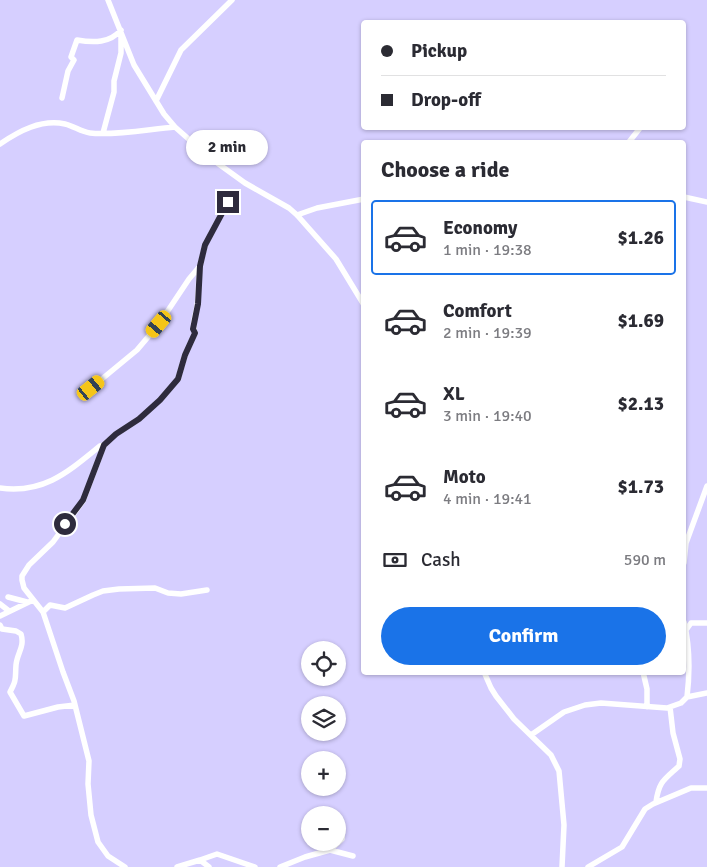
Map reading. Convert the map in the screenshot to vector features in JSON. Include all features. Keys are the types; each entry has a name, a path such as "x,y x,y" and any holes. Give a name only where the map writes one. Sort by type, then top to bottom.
{"street":[{"path":"108,0 134,65 156,101 175,127 209,157 238,178 289,208 297,215 336,259 361,300"},
{"path":"156,101 181,50 232,0"},
{"path":"62,98 68,71 74,60 71,56 77,40 86,42 109,40 115,37 121,30"},
{"path":"103,133 110,113 114,81 121,54 121,30"},
{"path":"0,144 29,127 53,123 64,124 90,133 175,127"},
{"path":"631,140 638,130"},
{"path":"686,197 707,202"},
{"path":"297,215 316,208 361,200"},
{"path":"0,488 28,488 44,484 71,470 116,434 139,419 160,400 181,375 185,355 195,333 193,329 198,304 200,266 205,245 228,202"},
{"path":"91,388 137,350 159,324 200,266"},
{"path":"104,445 83,500 56,539 29,565 22,576 23,585 30,601 43,612 75,705 89,761 88,784 95,835 104,853 125,867"},
{"path":"686,542 707,486"},
{"path":"43,612 50,605 65,608 103,591 155,588 168,593 181,594 206,590"},
{"path":"8,597 30,601"},
{"path":"0,616 30,601"},
{"path":"0,604 9,611"},
{"path":"687,697 689,671 686,630 691,623 707,623"},
{"path":"0,625 2,629 16,631 21,634 23,640 16,663 16,680 10,692 24,716 58,707 75,705"},
{"path":"485,675 490,688 514,719 550,755 557,765 561,778 564,825 562,867"},
{"path":"644,675 647,688 647,707"},
{"path":"531,735 564,712 585,704 601,703 670,707 681,703 687,697 707,693"},
{"path":"656,802 658,789 668,774 679,766 680,759 673,733 670,707"},
{"path":"588,867 622,847 645,809 656,802 691,788 707,788"},
{"path":"280,867 326,851"},
{"path":"334,851 353,856"},
{"path":"177,867 217,854 255,867"},
{"path":"200,860 209,867"}],"route":[{"path":"65,524 83,500 104,445 116,434 139,419 160,400 181,375 185,355 195,333 193,329 198,304 198,281 205,245 228,202"}]}
